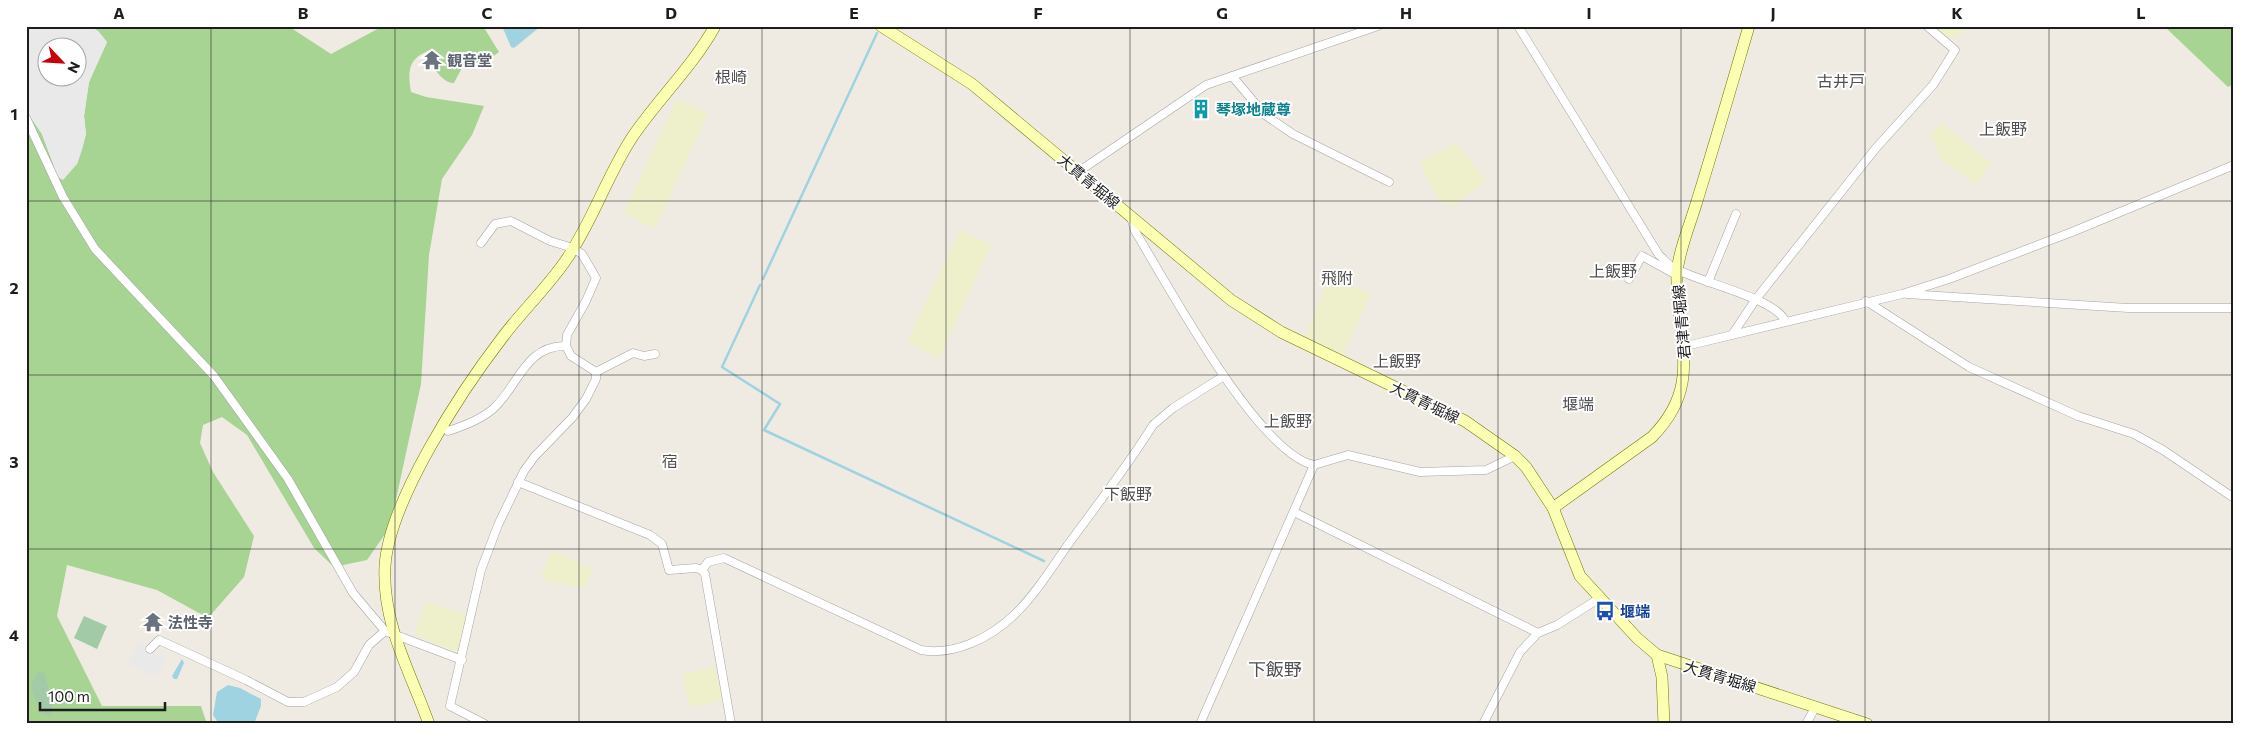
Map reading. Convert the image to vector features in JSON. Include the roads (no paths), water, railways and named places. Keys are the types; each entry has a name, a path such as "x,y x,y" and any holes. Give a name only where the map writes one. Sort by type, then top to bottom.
{"main road":[{"path":"429,724 389,632 385,583 385,564 390,540 411,486 442,426 502,338 549,282 573,248 594,212 606,182 634,135 690,65 716,26"},
{"name":"大貫青堀線","path":"881,26 972,84 1231,300 1258,319 1465,421 1515,456 1526,467 1553,508 1576,569 1636,638 1657,655 1816,706 1862,723"},
{"name":"君津青堀線","path":"1553,508 1652,438 1664,426 1676,406 1684,381 1678,316 1677,272 1749,26"},
{"path":"1657,655 1662,677 1664,724"}],"street":[{"path":"1078,172 1206,85 1378,26"},
{"path":"1518,26 1659,255 1677,272"},
{"path":"1732,335 1756,299 1876,148 1933,85 1955,50 1927,26"},
{"path":"1232,76 1265,115 1293,134 1389,182"},
{"path":"26,118 63,197 96,249 214,376 288,479 353,593 389,632 462,660"},
{"path":"1682,347 1866,301 1902,294 1990,264 2234,165"},
{"path":"1708,282 1736,214"},
{"path":"1131,217 1135,231 1224,376 1248,411 1274,438 1297,457 1314,465 1348,455 1420,472 1486,470 1515,456"},
{"path":"481,243 492,226 505,220 516,222 564,247 573,248 582,254 596,278 586,301 567,335 566,346 571,356 596,372"},
{"path":"1629,278 1639,258 1644,256 1677,272 1756,299 1783,315 1785,321"},
{"path":"1902,294 2119,308 2234,308"},
{"path":"1866,301 1970,367 2048,404 2141,438 2163,450 2234,498"},
{"path":"442,426 448,431 480,418 494,408 536,355 554,346 566,346"},
{"path":"596,372 633,353 644,356 655,354"},
{"path":"485,724 450,706 450,698 462,660 481,570 498,525 518,482 535,456 572,418 586,399 596,379 596,372"},
{"path":"702,570 708,562 724,558 921,650 934,652 947,650 976,641 1014,615 1052,567 1153,426 1173,408 1224,376"},
{"path":"1200,724 1314,465"},
{"path":"518,482 650,535 662,544 669,570 696,568 706,574 731,724"},
{"path":"1294,512 1538,633"},
{"path":"1483,724 1520,652 1538,633 1557,625 1600,598"},
{"path":"150,648 159,640 246,680 288,702 304,702 337,687 354,672 369,645 389,632"},
{"path":"1806,724 1816,706"}],"water":[{"path":"502,26 541,26 514,48 511,47"},
{"path":"182,659 184,663 177,679 174,679 172,676"},
{"path":"228,685 240,688 261,699 261,706 254,724 219,724 213,715 217,692"}],"waterway":[{"path":"763,279 877,33"},
{"path":"760,285 722,367 780,404 764,430 1044,561"}],"place":[{"name":"観音堂","path":"432,60"},
{"name":"琴塚地蔵尊","path":"1201,109"},
{"name":"堰端","path":"1605,611"},
{"name":"法性寺","path":"153,622"}],"district":[{"name":"根崎","path":"731,76"},
{"name":"古井戸","path":"1841,80"},
{"name":"上飯野","path":"2003,128"},
{"name":"上飯野","path":"1613,270"},
{"name":"飛附","path":"1337,277"},
{"name":"上飯野","path":"1397,360"},
{"name":"堰端","path":"1578,403"},
{"name":"上飯野","path":"1288,420"},
{"name":"宿","path":"670,460"},
{"name":"下飯野","path":"1128,493"},
{"name":"下飯野","path":"1275,669"}]}
